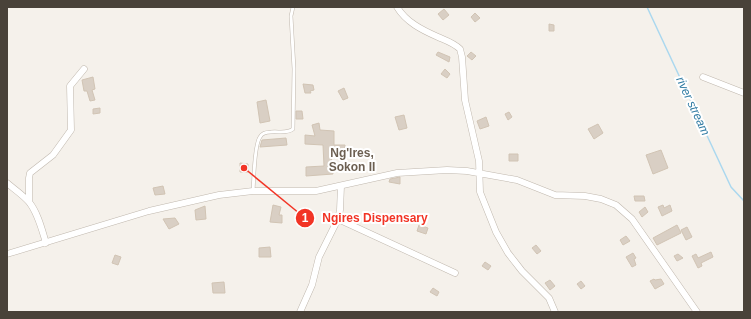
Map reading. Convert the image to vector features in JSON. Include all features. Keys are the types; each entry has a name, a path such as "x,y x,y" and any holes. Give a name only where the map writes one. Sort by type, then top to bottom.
{"street":[{"path":"396,7 403,16 424,31 450,42 460,49 462,57 465,100 477,150 480,173 480,192 498,237 522,271 549,298 555,312"},
{"path":"29,201 30,173 53,155 71,130 70,86 84,69"},
{"path":"703,77 744,93"},
{"path":"7,254 156,209 219,195 253,191 311,191 341,186 373,178 418,171 447,170 480,173 517,180 555,195 585,196 601,199 616,205 632,219 697,312"},
{"path":"7,183 29,201 46,243"},
{"path":"300,312 314,278 319,257 338,219 341,186"},
{"path":"338,219 455,273"}],"lane":[{"path":"253,191 256,149 259,138 261,135 269,132 288,132 293,129 294,69 291,16 293,7"}],"building":[{"path":"444,9 449,15 443,20 438,14"},
{"path":"475,13 480,18 475,22 471,17"},
{"path":"549,24 554,25 554,31 549,31"},
{"path":"438,52 450,57 449,62 436,55"},
{"path":"471,52 476,56 472,60 467,56"},
{"path":"445,69 450,74 447,78 441,74"},
{"path":"93,77 95,89 92,90 95,100 90,101 87,91 84,91 82,80"},
{"path":"303,84 313,85 314,90 310,91 311,93 305,93"},
{"path":"344,88 348,98 343,100 338,91"},
{"path":"266,100 270,121 260,123 257,102"},
{"path":"100,108 100,113 93,114 93,109"},
{"path":"296,111 302,111 303,119 296,119"},
{"path":"509,112 512,117 508,120 505,114"},
{"path":"404,115 407,128 399,130 395,117"},
{"path":"486,117 489,126 480,129 477,121"},
{"path":"319,123 320,130 334,131 334,145 345,145 345,152 331,153 333,174 306,176 306,167 324,166 323,145 305,144 305,135 315,136 312,125"},
{"path":"598,124 603,133 594,139 588,129"},
{"path":"286,138 287,145 260,147 262,140"},
{"path":"661,150 668,168 653,174 646,155"},
{"path":"509,154 518,154 518,161 509,161"},
{"path":"240,163 248,164 248,172 240,172"},
{"path":"400,177 400,184 389,182 390,179"},
{"path":"163,186 165,194 155,195 153,188"},
{"path":"634,196 644,196 645,201 635,201"},
{"path":"273,205 281,207 279,215 282,215 282,223 270,222"},
{"path":"663,205 664,208 670,205 672,211 662,216 658,207"},
{"path":"205,206 206,219 196,220 195,210"},
{"path":"645,207 648,212 642,217 639,212"},
{"path":"175,218 179,224 169,229 163,219"},
{"path":"419,225 428,228 426,234 417,231"},
{"path":"677,225 681,233 657,245 653,238"},
{"path":"687,227 692,237 686,240 681,230"},
{"path":"626,236 630,241 623,245 620,240"},
{"path":"536,245 541,251 537,254 532,248"},
{"path":"270,247 271,257 259,257 259,248"},
{"path":"711,252 713,257 701,263 702,266 698,268 692,256 696,254 698,258"},
{"path":"633,253 636,258 634,259 636,265 632,267 626,257"},
{"path":"678,254 683,258 677,261 674,256"},
{"path":"115,255 121,257 118,265 112,263"},
{"path":"485,262 491,266 488,270 482,266"},
{"path":"654,279 661,279 664,284 655,289 650,281"},
{"path":"550,280 555,286 550,290 545,283"},
{"path":"581,281 585,286 581,289 577,284"},
{"path":"224,282 225,293 213,293 212,283"},
{"path":"433,288 439,292 437,296 430,292"}],"waterway":[{"name":"river stream","path":"647,7 731,187 744,201"}],"place":[{"name":"Ngires Dispensary","path":"244,168"}],"district":[{"name":"Ng'lres, Sokon II","path":"352,160"}]}
